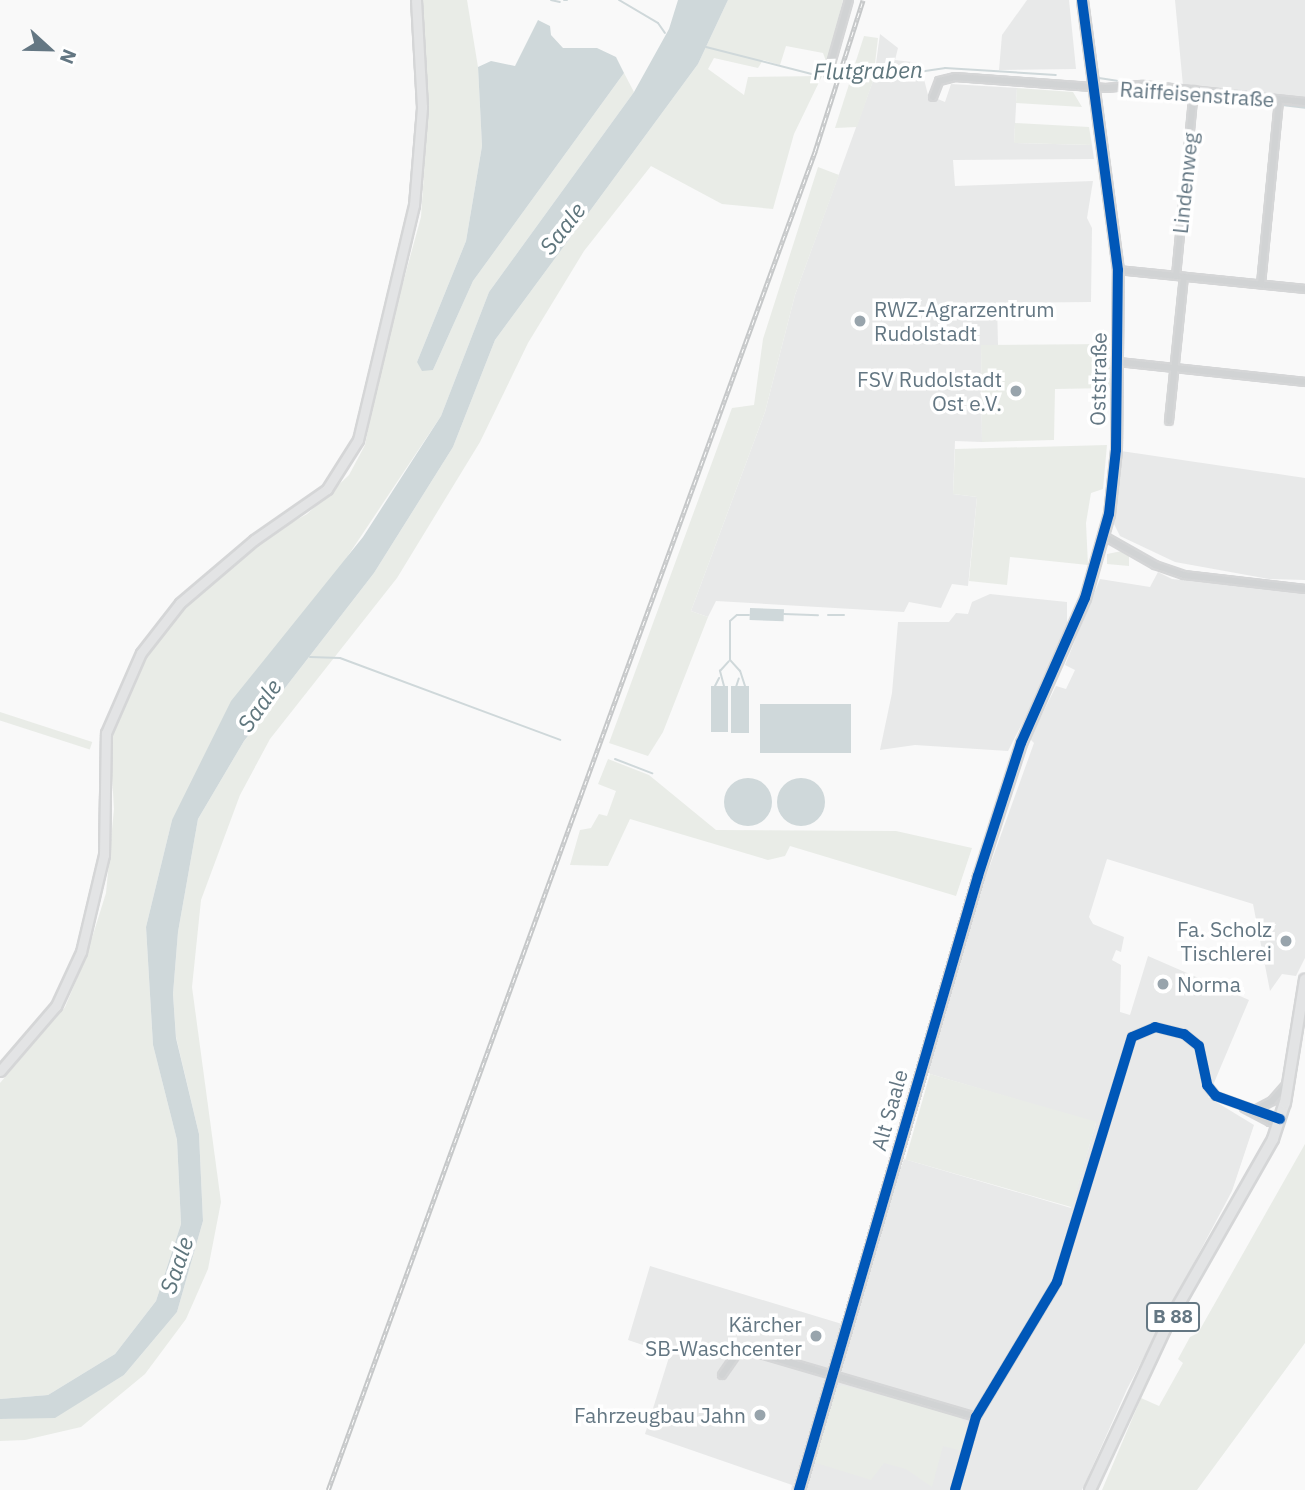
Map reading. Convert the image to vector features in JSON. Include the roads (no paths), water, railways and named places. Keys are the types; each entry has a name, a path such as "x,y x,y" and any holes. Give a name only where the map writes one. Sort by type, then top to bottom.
{"main road":[{"name":"B 88","path":"1090,1490 1167,1325 1256,1172 1280,1119 1305,980"}],"street":[{"path":"0,1071 56,1006 81,952 104,855 106,733 141,653 180,603 254,540 327,489 358,440 414,205 422,107 416,0"},
{"path":"829,71 849,0"},
{"name":"Oststraße","path":"1021,743 1069,641 1104,536 1115,466 1119,362 1118,270 1082,0"},
{"name":"Raiffeisenstraße","path":"933,97 939,81 955,77 1092,87 1195,90 1305,102"},
{"name":"Lindenweg","path":"1169,421 1195,90"},
{"path":"1261,284 1279,100"},
{"path":"1118,270 1305,289"},
{"path":"1119,362 1305,382"},
{"path":"1104,536 1155,565 1184,575 1305,589"},
{"name":"Alt Saale","path":"799,1490 978,876 1021,743"},
{"path":"955,1490 976,1417 1052,1294 1132,1037 1155,1027 1193,1039 1203,1057 1211,1091 1270,1122 1280,1119"},
{"path":"1259,1108 1272,1101 1287,1083"},
{"path":"1244,1108 1259,1108 1280,1119"},
{"path":"722,1375 729,1362 745,1352 976,1417"}],"water":[{"name":"Saale","path":"678,0 728,0 698,64 495,340 453,447 374,573 244,741 198,819 178,932 173,994 176,1038 199,1134 203,1221 177,1312 124,1375 55,1418 0,1419 0,1399 48,1395 115,1354 156,1301 181,1224 177,1140 153,1045 146,927 172,820 231,701 363,537 441,416 489,292 634,92 669,29"},
{"path":"538,20 550,26 551,35 563,48 597,48 616,57 624,73 473,281 433,370 422,371 417,362 466,241 482,146 478,67 491,61 515,66"},
{"path":"750,608 784,609 784,621 750,620"},
{"path":"711,686 728,686 728,732 711,732"},
{"path":"731,686 749,686 749,733 731,733"},
{"path":"760,704 851,704 851,753 760,753"},
{"path":"748,778 757,779 765,785 771,793 771,811 765,819 757,825 748,826 739,825 731,819 725,811 724,802 725,793 731,785 739,779"},
{"path":"801,778 810,779 818,785 824,793 824,811 818,819 810,825 801,826 792,825 784,819 778,811 777,802 778,793 784,785 792,779"}],"waterway":[{"path":"551,0 560,2"},
{"path":"619,0 658,23 665,33"},
{"name":"Flutgraben","path":"706,47 812,74 825,70"},
{"name":"Flutgraben","path":"831,71 898,75 945,68 1056,75"},
{"name":"Flutgraben","path":"1099,78 1117,81"},
{"name":"Flutgraben","path":"1131,89 1189,96"},
{"name":"Flutgraben","path":"1199,97 1240,101"},
{"name":"Flutgraben","path":"1247,102 1275,104"},
{"name":"Flutgraben","path":"1282,105 1305,108"},
{"path":"784,614 818,615"},
{"path":"745,686 740,671 730,660 730,621 737,615 749,615"},
{"path":"828,615 844,615"},
{"path":"310,657 340,658 560,740"},
{"path":"724,686 720,671 729,661"},
{"path":"715,686 719,678"},
{"path":"736,687 739,678"},
{"path":"615,759 652,773"}],"railway":[{"path":"328,1490 815,151 863,0"}],"place":[{"name":"RWZ-Agrarzentrum Rudolstadt","path":"860,321"},
{"name":"FSV Rudolstadt Ost e.V.","path":"1016,391"},
{"name":"Fa. Scholz Tischlerei","path":"1286,941"},
{"name":"Norma","path":"1163,984"},
{"name":"Kärcher SB-Waschcenter","path":"816,1336"},
{"name":"Fahrzeugbau Jahn","path":"760,1415"}]}
